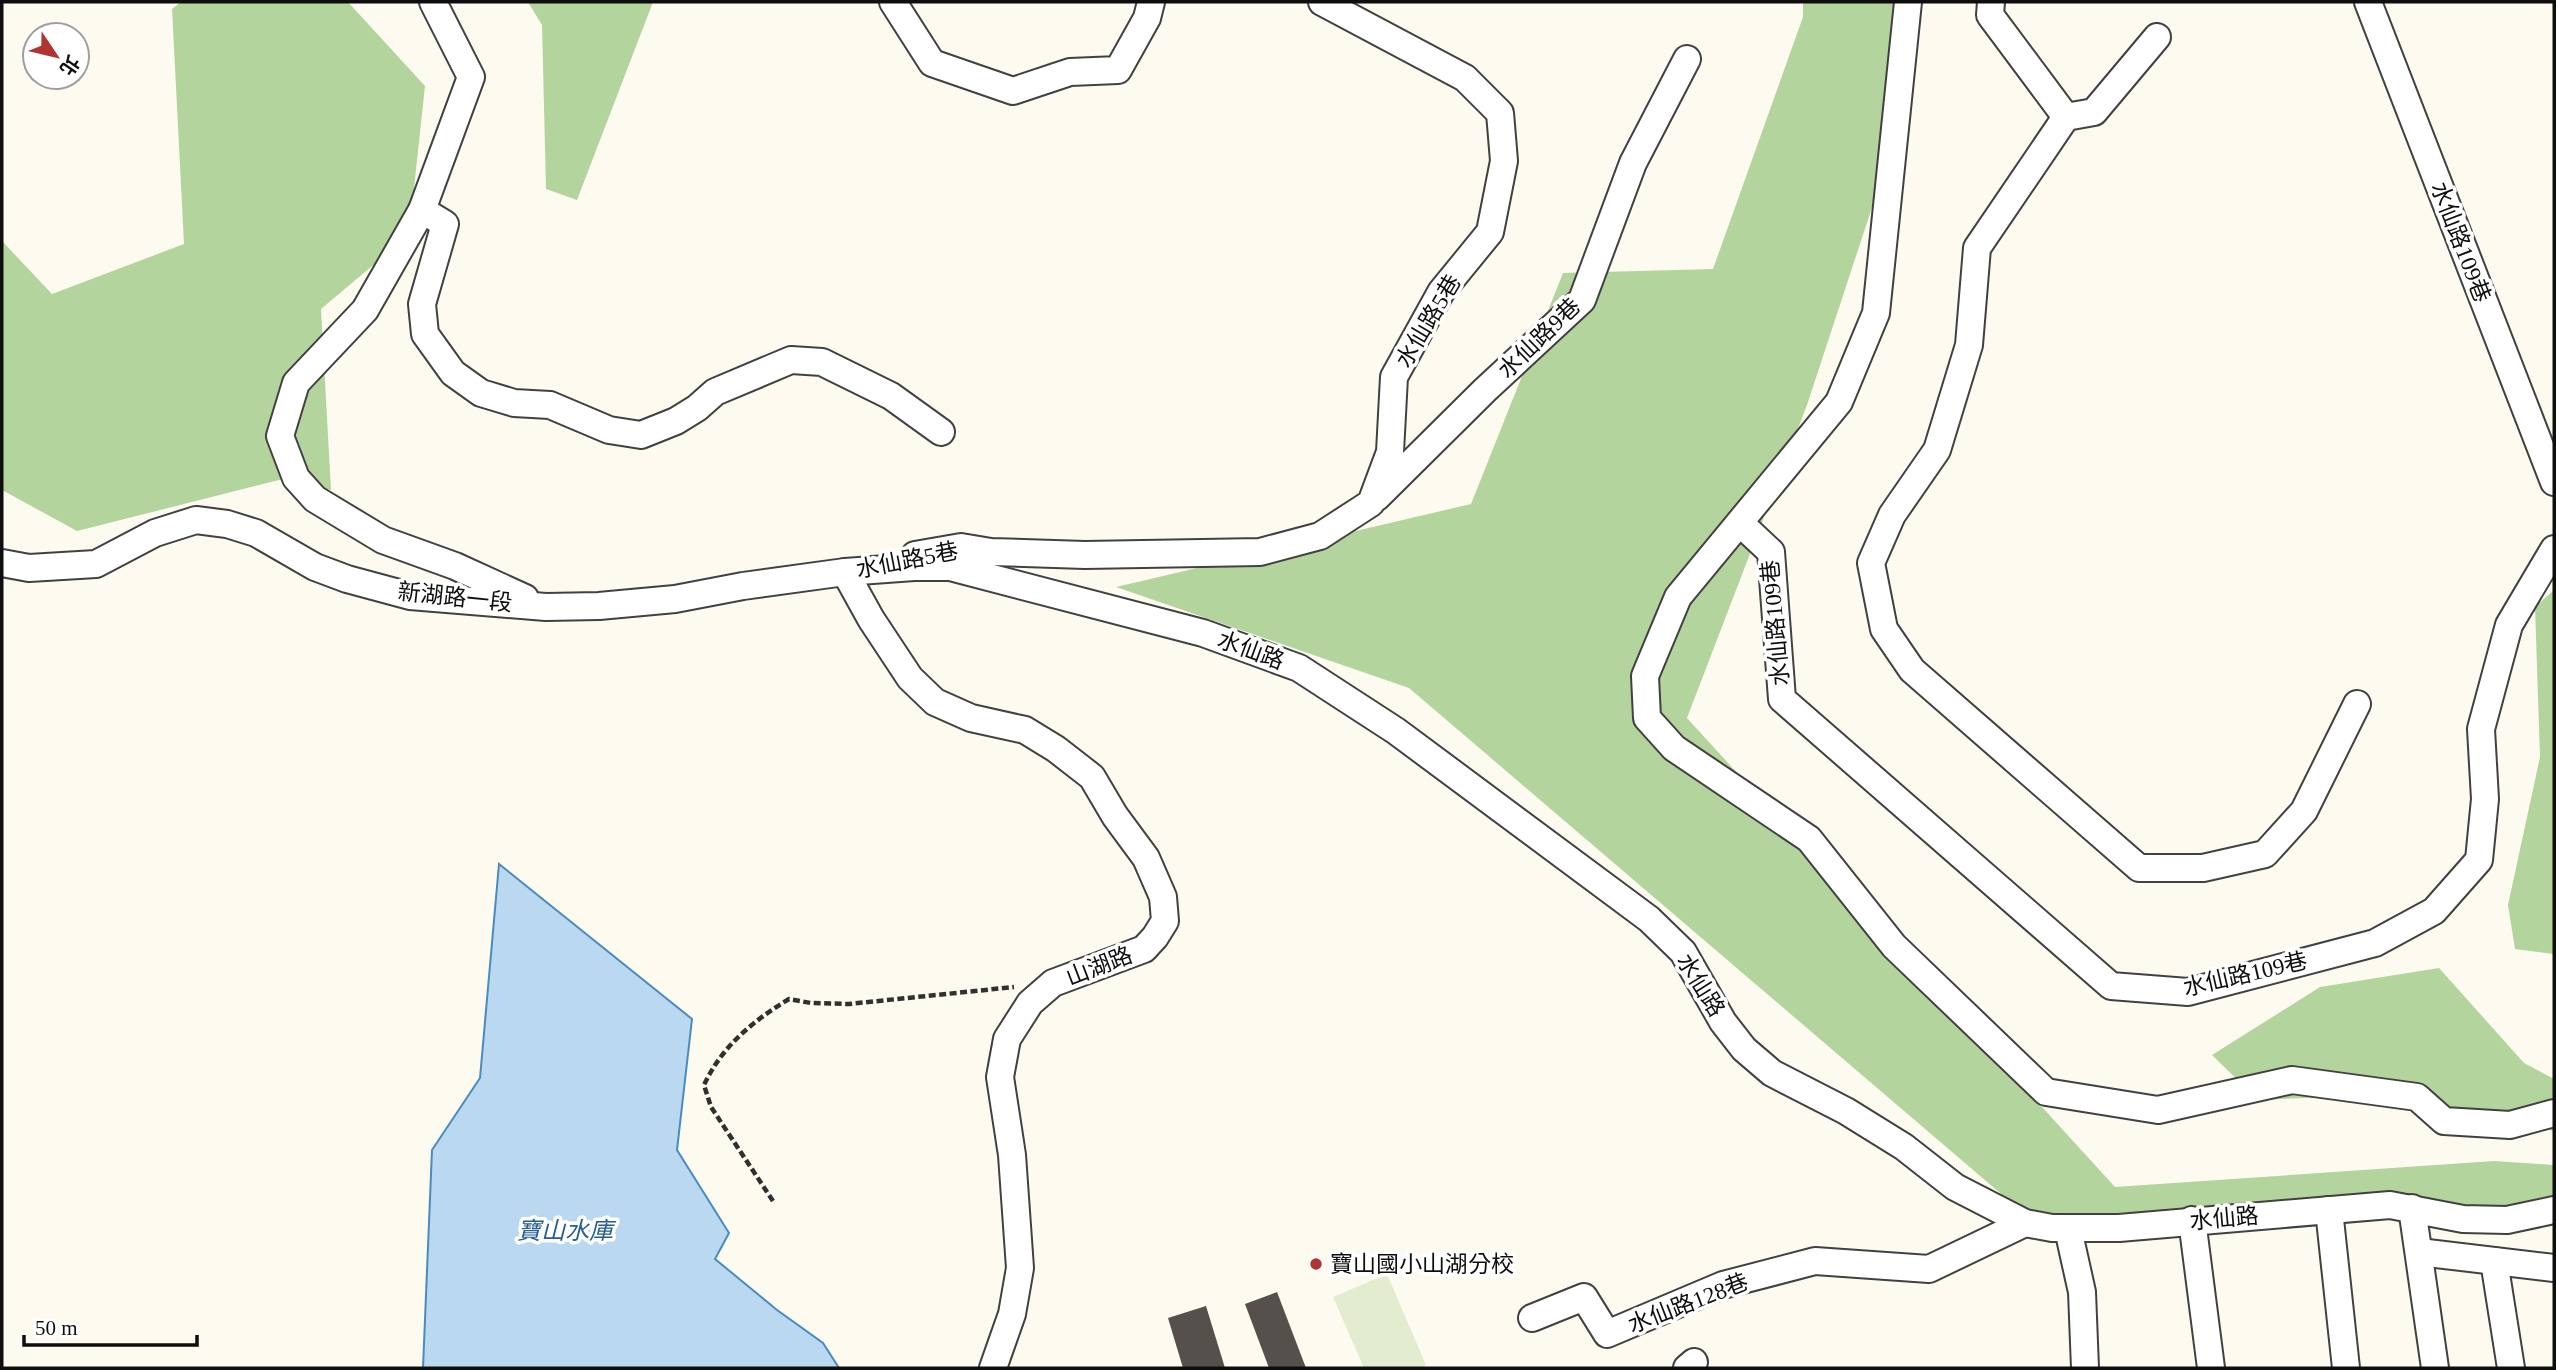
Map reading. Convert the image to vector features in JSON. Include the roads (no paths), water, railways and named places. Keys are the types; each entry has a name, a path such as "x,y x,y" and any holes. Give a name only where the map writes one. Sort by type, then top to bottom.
{"street":[{"path":"433,2 471,77 422,210 365,310 296,383 280,436 296,478 315,499 383,540 455,566 546,607"},
{"path":"893,2 932,63 1013,91 1070,72 1118,70 1147,18 1151,2"},
{"name":"水仙路5巷","path":"845,572 930,551 961,547 991,552 1085,555 1260,552 1320,536 1371,503 1390,452 1394,377 1441,292 1490,232 1504,161 1500,113 1465,78 1322,2"},
{"path":"1908,2 1876,313 1839,402 1678,597 1645,676 1647,718 1674,748 1809,839 1894,946 2046,1093 2158,1110 2292,1080 2417,1097 2444,1121 2510,1125 2554,1113"},
{"path":"1991,2 1990,15 2066,117"},
{"name":"水仙路109巷","path":"2368,2 2554,482"},
{"path":"2157,37 2094,112 2066,117 1977,248 1969,345 1937,450 1892,515 1871,563 1884,629 1912,670 2139,868 2203,868 2265,854 2304,811 2357,704"},
{"name":"水仙路9巷","path":"1371,503 1485,390 1582,300 1633,163 1687,59"},
{"path":"422,210 445,224 422,304 425,334 453,373 481,393 514,403 550,405 609,430 641,435 686,415 715,392 791,360 822,362 891,396 941,432"},
{"name":"新湖路一段","path":"2,563 29,568 96,564 155,533 196,520 227,524 256,533 315,567 347,579 410,596 546,607 599,606 676,599 743,586 845,572"},
{"name":"水仙路109巷","path":"1740,523 1771,552 1782,699 2111,986 2188,992 2375,943 2434,911 2479,860 2485,799 2482,729 2509,625 2554,549"},
{"name":"水仙路","path":"845,572 950,567 1203,633 1299,668 1396,731 1649,919 1683,952 1723,1022 1744,1049 1772,1073 1846,1111 1904,1147 1955,1187 2025,1223 2068,1229 2119,1228 2390,1205 2463,1219 2507,1220 2554,1210"},
{"name":"山湖路","path":"845,572 871,619 910,678 935,702 971,718 1025,730 1092,777 1115,816 1146,858 1163,897 1164,921 1144,949 1053,983 1030,1003 1007,1040 1000,1077 1012,1155 1020,1268 1012,1314 993,1368"},
{"path":"2412,1208 2435,1368"},
{"path":"2329,1210 2346,1368"},
{"path":"2192,1220 2211,1368"},
{"name":"水仙路128巷","path":"1532,1318 1584,1297 1607,1334 1723,1284 1815,1261 1929,1269 2025,1223"},
{"path":"2068,1229 2082,1292 2085,1368"},
{"path":"2419,1252 2554,1268"},
{"path":"2494,1261 2511,1368"}],"water":[{"name":"寶山水庫","path":"499,864 692,1019 677,1150 729,1233 715,1259 777,1310 823,1343 839,1368 423,1368 432,1150 480,1078"}],"place":[{"name":"寶山國小山湖分校","path":"1316,1264"}]}
